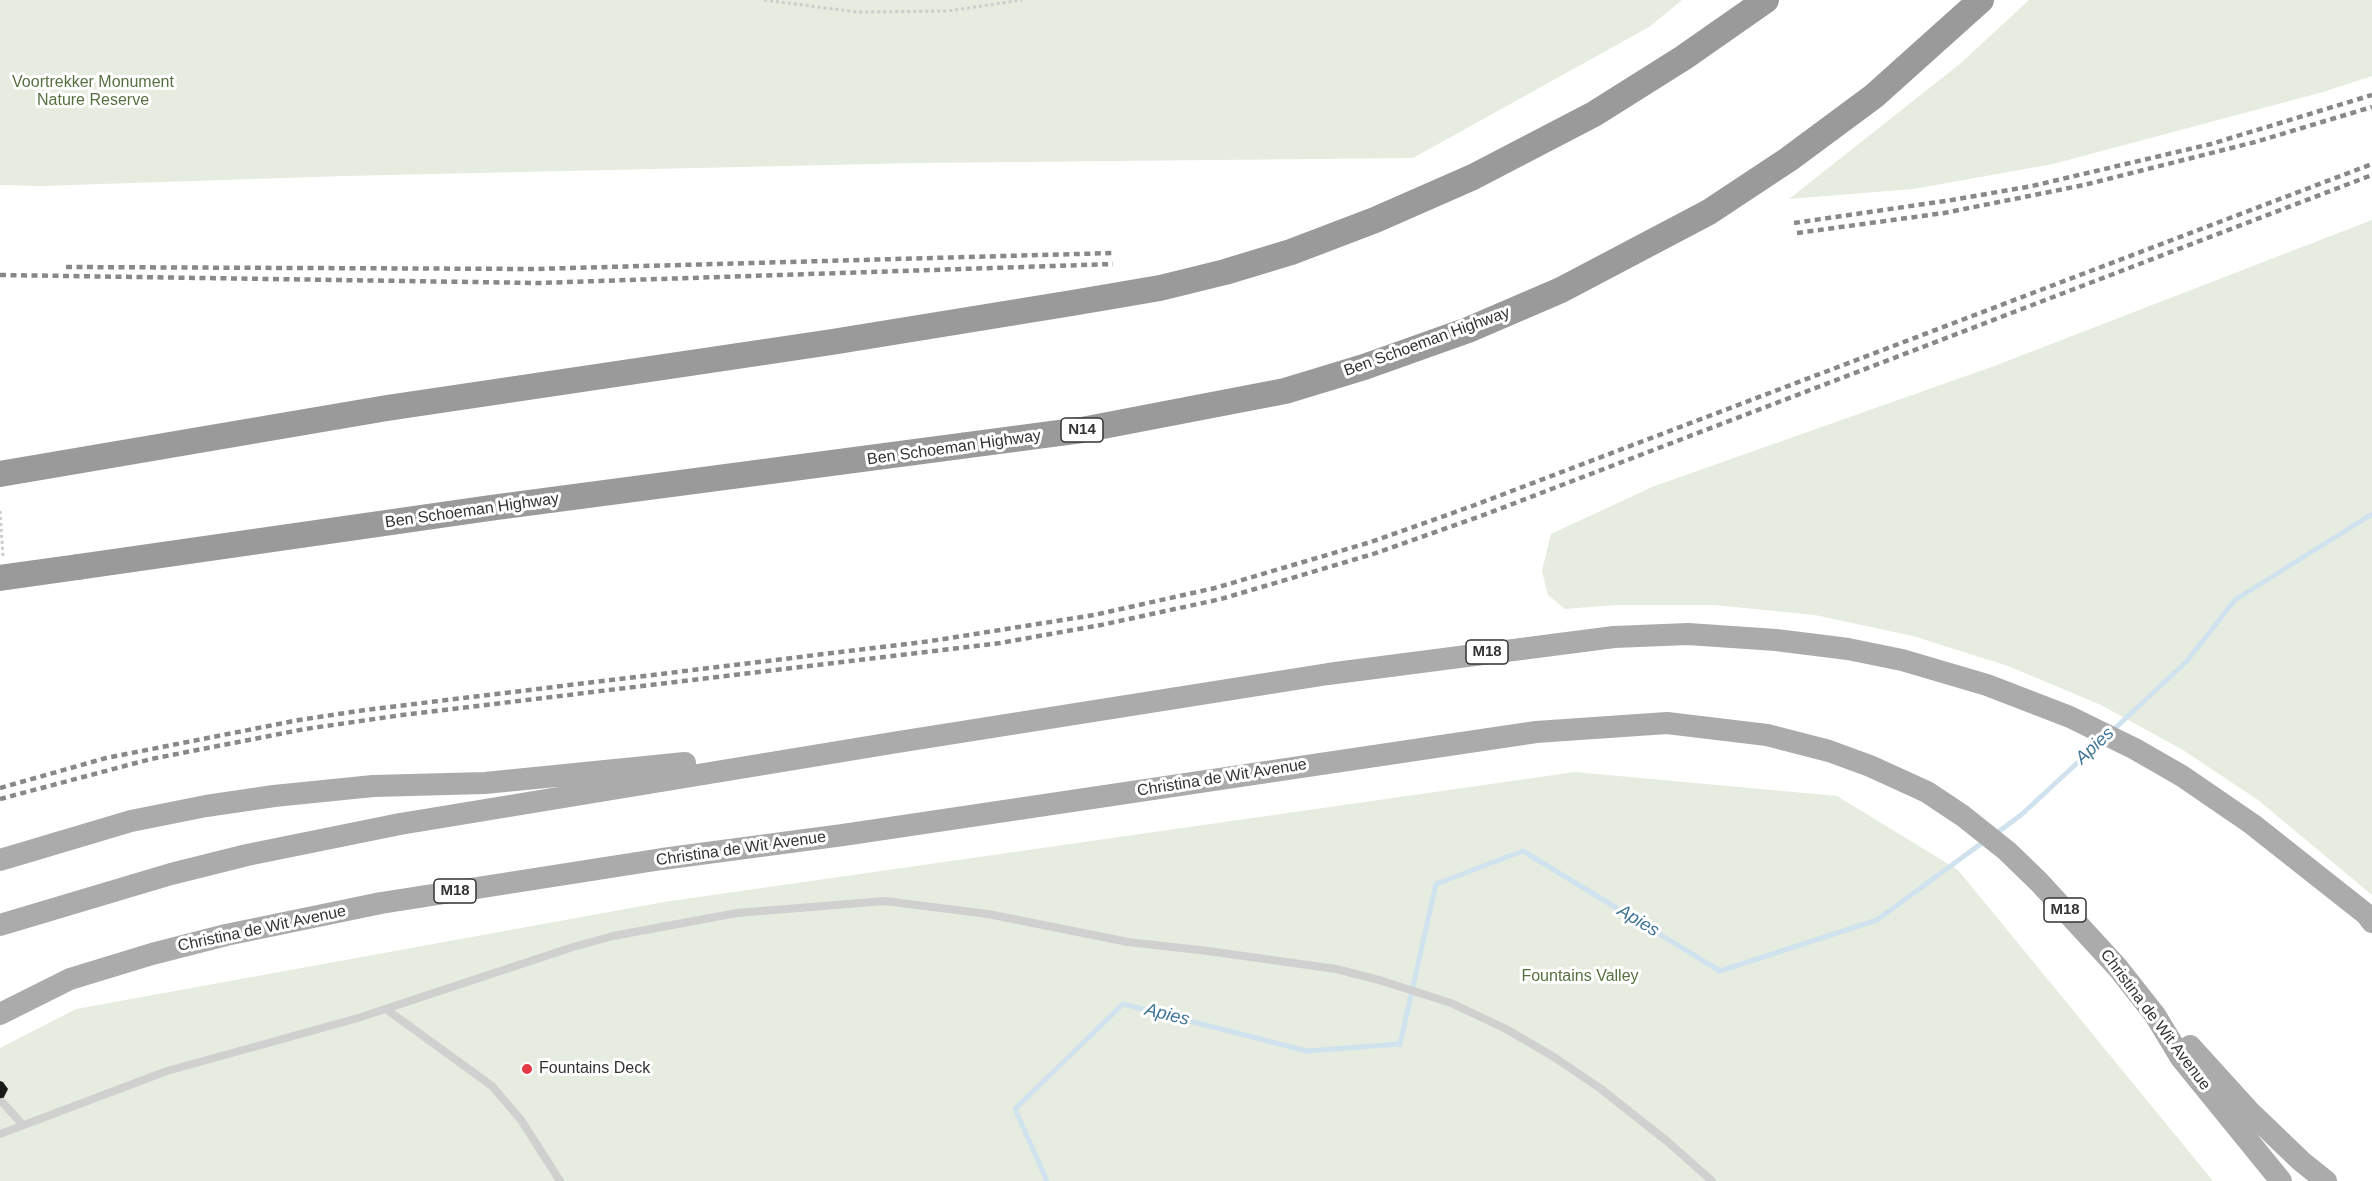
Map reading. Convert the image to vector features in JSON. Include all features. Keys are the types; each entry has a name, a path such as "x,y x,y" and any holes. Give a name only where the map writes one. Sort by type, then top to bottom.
{"highway":[{"path":"0,474 387,408 820,344 1072,303 1160,288 1225,272 1291,252 1375,220 1473,177 1594,114 1683,58 1766,0"},
{"name":"Ben Schoeman Highway","path":"0,578 490,508 1070,431 1195,410 1297,387 1364,367 1468,330 1560,290 1709,213 1790,159 1874,96 1981,0"}],"main road":[{"name":"M18","path":"1,924 171,874 331,837 898,742 1328,674 1614,637 1688,634 1776,640 1848,649 1902,660 1987,685 2070,717 2182,776 2252,824 2370,919"},
{"name":"Christina de Wit Avenue","path":"0,1014 70,979 152,954 226,935 381,903 662,859 843,835 1536,732 1667,723 1767,735 1830,751 1927,792 1963,816 2007,851 2039,882 2118,968 2155,1015 2181,1058 2281,1181"},
{"path":"0,860 131,821 206,806 274,796 373,786 485,783 898,742"},
{"path":"2155,1015 2189,1045 2249,1111 2301,1161 2326,1181"}],"lane":[{"path":"0,1134 167,1071 386,1009 573,947 683,921 790,908 885,901 988,914 1128,942 1336,969 1451,1003 1506,1029 1554,1057 1601,1089 1668,1142 1712,1181"},
{"path":"386,1009 492,1086 520,1120 560,1181"},
{"path":"2,1102 23,1125"}],"path":[{"path":"764,0 869,12 948,11 1022,0"}],"green space":[{"name":"Voortrekker Monument Nature Reserve","path":"0,0 1682,0 1649,27 1413,158 916,163 344,176 41,186 0,185"},
{"path":"2029,0 2372,0 2372,76 2323,92 2053,164 1913,189 1789,199 1961,63"},
{"path":"2372,220 2372,895 2258,800 2183,750 2101,705 2008,666 1913,636 1815,615 1715,605 1615,605 1565,609 1548,595 1542,571 1551,534 1652,487 1997,365"},
{"name":"Fountains Valley","path":"1575,772 1837,796 1958,870 2213,1181 0,1181 0,1048 76,1009 664,902"}],"building":[{"path":"0,1081 8,1089 0,1105"}],"waterway":[{"name":"Apies","path":"2111,732 2186,662 2235,600 2372,514"},
{"name":"Apies","path":"1994,835 2021,815 2102,740"},
{"name":"Apies","path":"1047,1181 1015,1109 1123,1004 1307,1051 1400,1044 1436,884 1523,851 1720,971 1877,920 1986,840"}],"railway":[{"path":"1794,223 2032,186 2211,144 2372,95"},
{"path":"1797,233 1944,213 2084,185 2255,142 2372,107"},
{"path":"0,788 106,758 299,720 931,641 1094,615 1215,588 1371,542 1475,505 2372,164"},
{"path":"0,799 151,759 305,729 402,715 1000,643 1101,625 1221,599 1373,554 1481,516 2372,175"},
{"path":"66,267 535,269 1113,253"},
{"path":"0,275 538,283 1113,264"}],"place":[{"name":"Fountains Deck","path":"527,1069"}]}
